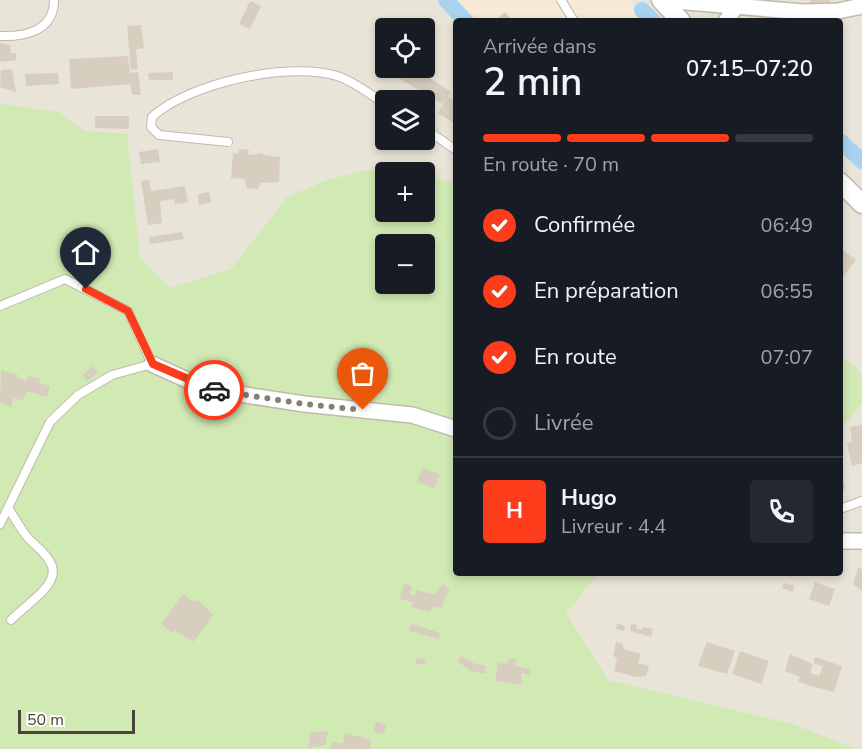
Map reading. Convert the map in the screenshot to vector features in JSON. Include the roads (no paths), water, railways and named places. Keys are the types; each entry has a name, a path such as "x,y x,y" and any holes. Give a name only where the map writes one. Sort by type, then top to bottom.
{"street":[{"path":"662,0 804,12 838,11 862,6"},
{"path":"662,0 676,18"},
{"path":"728,18 737,5"},
{"path":"843,185 862,204"},
{"path":"153,364 207,389 304,404 412,415 453,428"},
{"path":"843,541 862,541"}],"lane":[{"path":"0,36 16,38 31,34 44,25 54,9 54,0"},
{"path":"561,0 572,18"},
{"path":"228,142 159,135 151,127 152,117 161,109 183,97 271,71 296,70 340,76 375,97"},
{"path":"435,136 453,148"},
{"path":"0,306 64,279 128,311 153,364 104,380 78,395 50,422 0,524"},
{"path":"843,508 862,501"},
{"path":"8,508 29,538 48,555 52,567 51,581 11,620"}],"waterway":[{"path":"446,0 462,18"},
{"path":"642,10 650,18"},
{"path":"843,144 862,161"}]}
